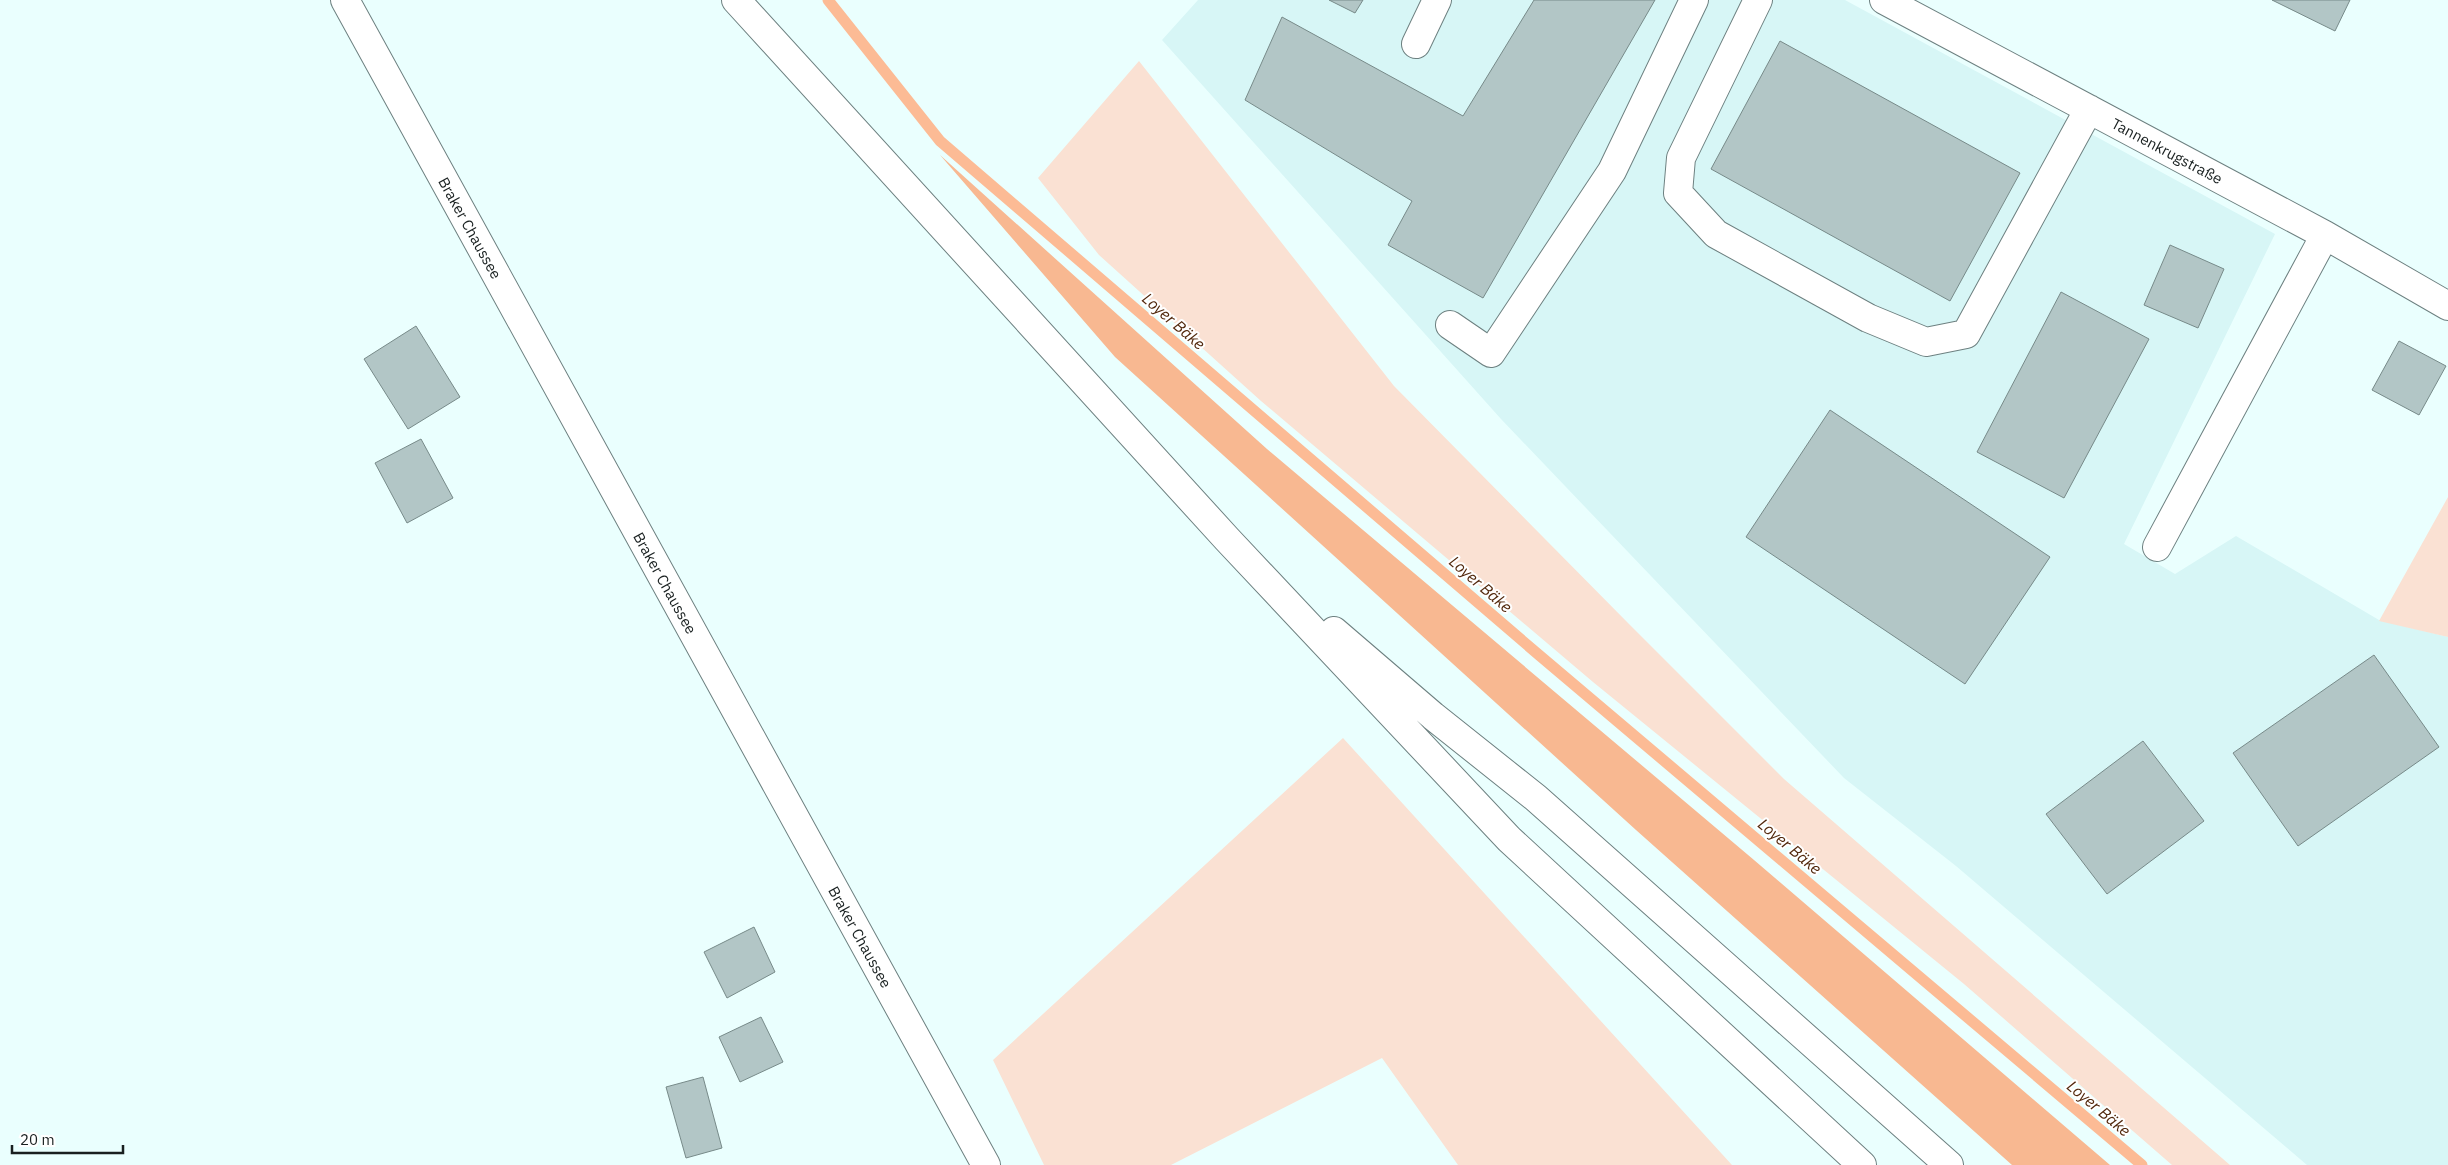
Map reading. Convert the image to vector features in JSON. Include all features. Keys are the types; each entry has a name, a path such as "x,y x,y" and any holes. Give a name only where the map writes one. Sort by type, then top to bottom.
{"main road":[{"name":"Braker Chaussee","path":"345,0 986,1165"},
{"path":"736,0 1227,539 1509,839 1862,1165"},
{"path":"1416,44 1437,0"},
{"path":"1450,325 1490,353 1612,171 1694,0"},
{"path":"1758,0 1681,158 1678,193 1716,234 1868,318 1926,342 1966,334 2089,109"},
{"name":"Tannenkrugstraße","path":"1884,0 2325,235 2448,306"},
{"path":"2157,547 2325,235"},
{"path":"1227,539 1433,716 1536,798 1949,1165"}],"shaded area":[{"path":"1198,0 1845,0 2275,234 2124,544 2175,574 2236,536 2379,620 2448,637 2448,1165 2307,1165 1956,866 1844,778 1501,419 1162,40"},
{"path":"1139,61 1394,386 1629,624 1784,779 2230,1165 2172,1165 1964,984 1593,682 1261,401 1099,255 1038,178"},
{"path":"940,155 1267,449 1754,860 2110,1165 2012,1165 1636,830 1115,357"},
{"path":"2448,497 2448,637 2379,621"},
{"path":"1343,738 1732,1165 1458,1165 1382,1058 1171,1165 1044,1165 993,1060"}],"building":[{"path":"1329,0 1363,0 1355,13"},
{"path":"1534,0 1655,0 1483,298 1388,245 1412,201 1245,100 1282,17 1463,116"},
{"path":"2272,0 2350,0 2335,31"},
{"path":"1780,41 2020,173 1950,301 1711,169"},
{"path":"2170,245 2224,269 2198,328 2144,305"},
{"path":"2061,292 2149,339 2064,498 1977,452"},
{"path":"416,326 460,397 408,429 364,359"},
{"path":"2399,341 2446,366 2419,415 2372,390"},
{"path":"1830,410 2050,557 1965,684 1746,537"},
{"path":"421,439 453,498 407,523 375,463"},
{"path":"2374,655 2439,747 2298,846 2233,753"},
{"path":"2143,741 2204,821 2107,894 2046,814"},
{"path":"754,927 775,972 727,998 704,952"},
{"path":"761,1017 783,1062 740,1082 719,1037"},
{"path":"703,1077 722,1148 686,1158 666,1087"}],"waterway":[{"name":"Loyer Bäke","path":"828,0 940,141 1539,655 2142,1165"}]}
